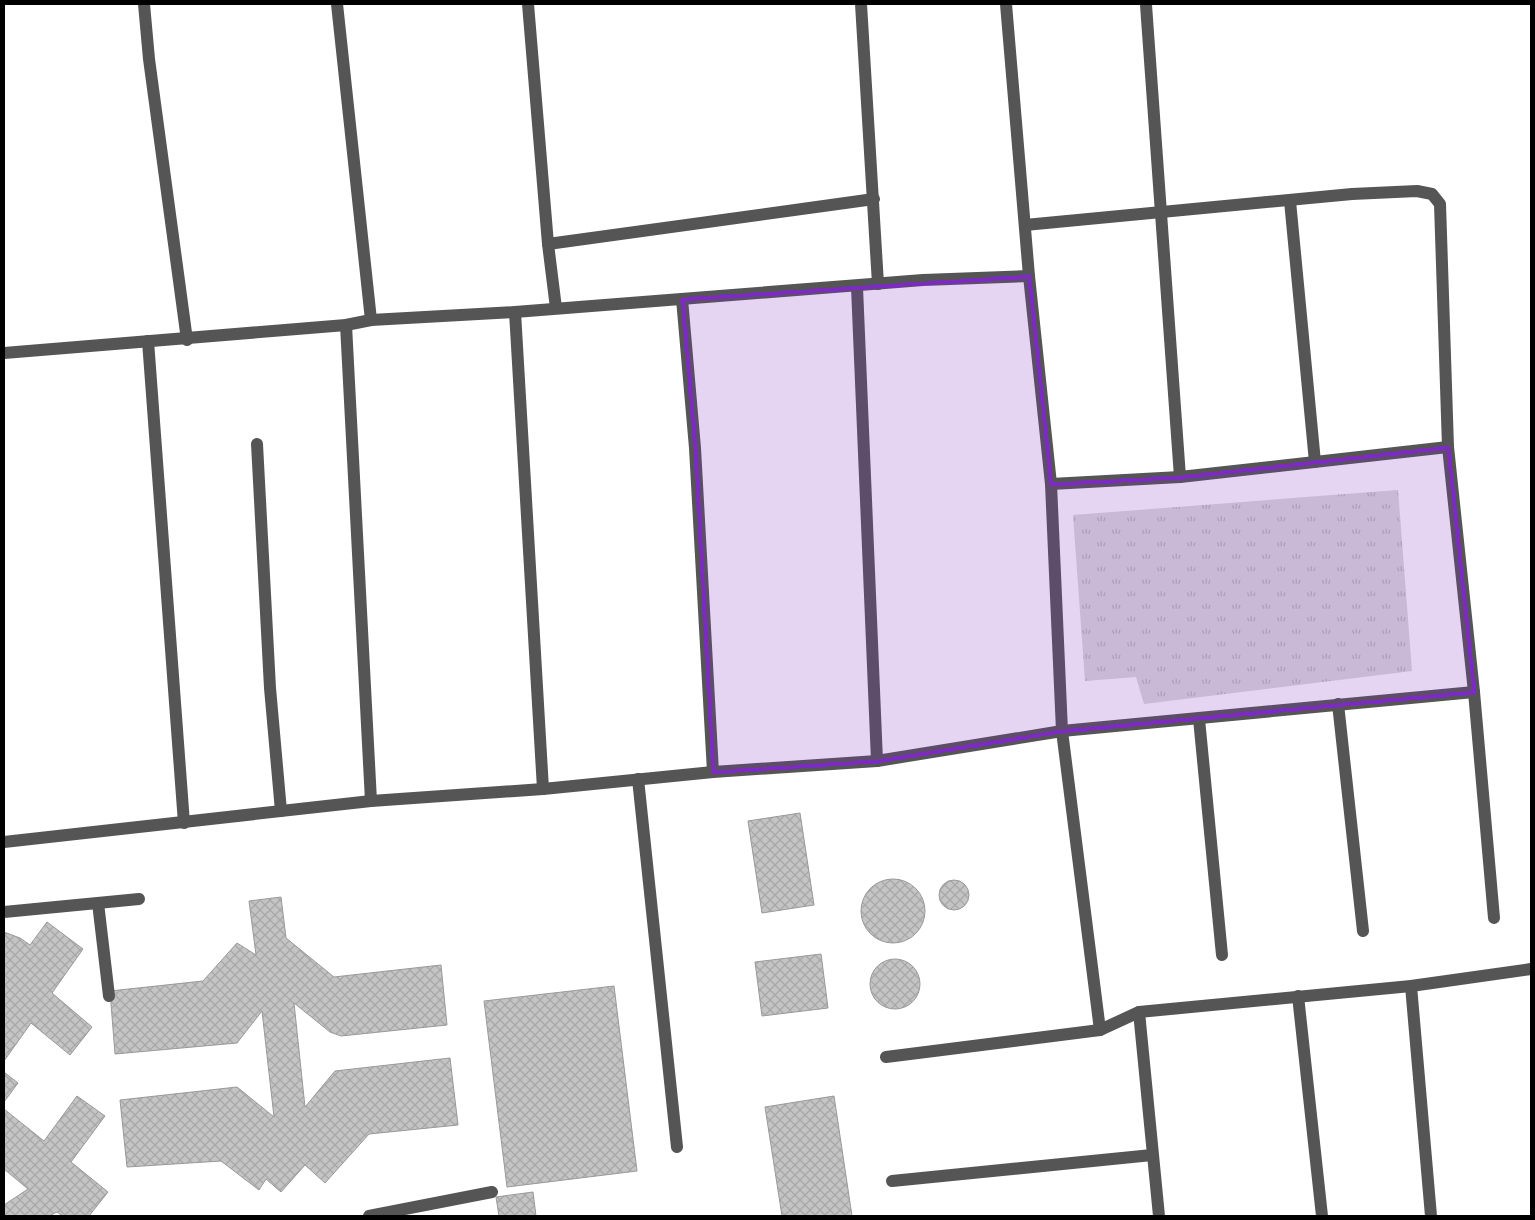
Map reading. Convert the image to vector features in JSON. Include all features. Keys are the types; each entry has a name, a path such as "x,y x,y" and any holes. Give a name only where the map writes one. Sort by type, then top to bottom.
{"street":[{"path":"144,4 149,59 187,340"},
{"path":"338,4 371,320"},
{"path":"528,4 548,244 556,308"},
{"path":"861,4 878,284"},
{"path":"1006,4 1029,276 1051,484 1062,731 1100,1030"},
{"path":"1146,5 1180,477"},
{"path":"1025,224 1417,191 1432,194 1440,204 1448,447 1474,692 1494,918"},
{"path":"548,244 874,199"},
{"path":"1290,201 1315,462"},
{"path":"4,354 148,341 187,340 346,325 371,320 515,312 878,284 1029,276"},
{"path":"857,287 877,761"},
{"path":"682,299 695,448 713,772"},
{"path":"515,312 543,789"},
{"path":"346,325 371,801"},
{"path":"148,341 184,823"},
{"path":"257,444 270,688 281,812"},
{"path":"1051,484 1180,477 1448,447"},
{"path":"4,842 371,801 543,789 713,772 877,761 1062,731 1474,692"},
{"path":"1338,704 1363,931"},
{"path":"1199,719 1222,955"},
{"path":"638,779 677,1146"},
{"path":"4,912 140,899"},
{"path":"98,903 109,996"},
{"path":"886,1057 1100,1030 1138,1012 1410,986 1531,969"},
{"path":"1410,986 1431,1216"},
{"path":"1298,996 1322,1216"},
{"path":"1138,1012 1159,1216"},
{"path":"892,1181 1152,1155"},
{"path":"369,1216 492,1192"}],"highlighted area":[{"path":"1029,276 1051,484 1180,477 1448,447 1474,692 1062,731 877,761 713,772 695,448 682,299"}],"green space":[{"path":"1398,490 1412,671 1144,704 1136,677 1085,681 1073,515"}],"building":[{"path":"800,813 814,905 762,913 748,821"},
{"path":"893,879 911,885 919,893 925,911 919,929 911,937 893,943 875,937 867,929 861,911 867,893 875,885"},
{"path":"954,880 965,884 969,895 965,906 954,910 943,906 939,895 943,884"},
{"path":"281,897 286,938 334,977 441,965 447,1025 341,1036 330,1032 294,1003 305,1107 335,1071 450,1058 458,1125 369,1134 325,1183 305,1165 281,1192 266,1179 259,1190 221,1161 127,1167 120,1100 237,1087 274,1117 262,1011 237,1043 115,1054 110,991 203,981 237,943 256,955 249,901"},
{"path":"47,922 83,949 52,993 92,1027 70,1055 31,1023 4,1061 4,932 20,938 30,945"},
{"path":"821,954 828,1008 762,1016 755,962"},
{"path":"890,959 900,959 913,966 920,979 920,989 913,1002 900,1009 890,1009 881,1005 874,998 870,989 870,979 874,970 881,963"},
{"path":"614,986 637,1171 507,1187 484,1001"},
{"path":"4,1072 18,1083 4,1102"},
{"path":"77,1096 105,1116 71,1162 108,1192 89,1216 63,1216 57,1212 49,1216 4,1216 4,1205 28,1189 4,1169 4,1109 44,1141"},
{"path":"834,1096 852,1216 782,1216 765,1107"},
{"path":"533,1192 536,1216 499,1216 496,1197"}]}
